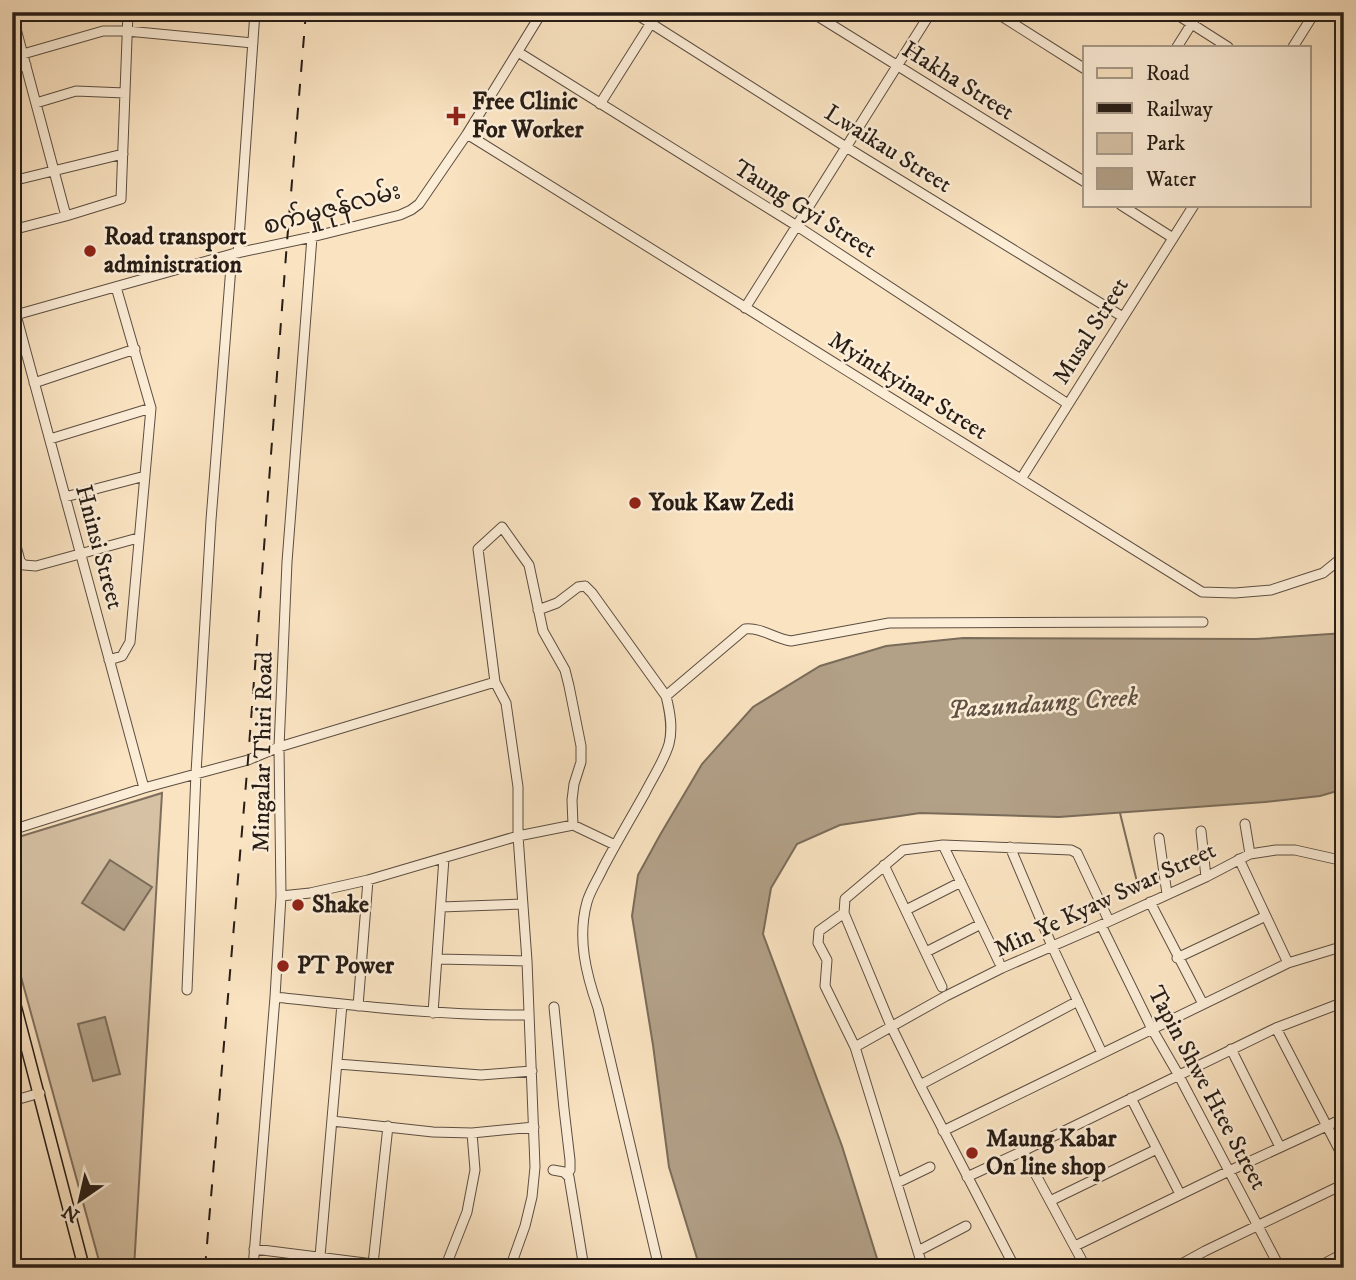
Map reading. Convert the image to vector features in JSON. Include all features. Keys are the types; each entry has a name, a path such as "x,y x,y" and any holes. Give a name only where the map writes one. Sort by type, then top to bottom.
{"main road":[{"path":"12,992 84,1268"}],"street":[{"path":"12,230 121,199 128,12"},
{"name":"စက်မှုဇုန်လမ်း","path":"235,254 255,12"},
{"name":"စက်မှုဇုန်လမ်း","path":"14,315 235,254 400,215 411,210 419,204 467,134 542,12"},
{"name":"Lwaikau Street","path":"633,12 1123,317"},
{"path":"600,104 658,12"},
{"name":"Hakha Street","path":"811,12 1083,181"},
{"path":"745,308 931,12"},
{"path":"995,12 1083,68"},
{"path":"1173,12 1226,46"},
{"path":"1178,46 1199,12"},
{"path":"1294,46 1315,12"},
{"path":"12,14 66,216"},
{"path":"23,54 103,31 253,43"},
{"name":"Taung Gyi Street","path":"518,52 797,226 1068,404"},
{"path":"12,69 26,65"},
{"path":"36,103 76,91 125,93"},
{"name":"Myintkyinar Street","path":"467,134 1202,592 1271,590 1323,573 1344,556"},
{"path":"12,181 123,154"},
{"path":"1123,206 1173,237"},
{"name":"Musal Street","path":"1021,479 1193,206"},
{"name":"Mingalar Thiri Road","path":"253,1268 281,896 279,747 287,562 312,237"},
{"path":"187,990 211,520 235,254"},
{"path":"109,660 122,656 130,642 151,408 116,287"},
{"name":"Hninsi Street","path":"14,315 144,788"},
{"path":"34,383 135,349"},
{"path":"50,439 151,408"},
{"path":"65,497 145,476"},
{"path":"510,1268 525,1226 535,1167 527,961 518,836 518,787 506,703 495,682 478,549 502,527 529,565 542,631 565,670 582,762 574,785 573,825"},
{"path":"12,531 20,561 24,565 36,566 138,538"},
{"path":"538,610 557,603 578,587 585,586 666,696 671,729 669,745 662,763 587,899 584,915 584,958 588,980 598,1008 659,1268"},
{"path":"666,696 745,629 754,628 791,641 889,623 1203,622"},
{"path":"12,830 144,788 248,760 279,747 495,682"},
{"path":"1245,824 1250,854"},
{"path":"281,896 310,893 368,880 518,836 573,825 615,845"},
{"path":"1200,831 1206,877"},
{"path":"1159,838 1167,894"},
{"path":"943,845 999,962"},
{"path":"1015,1268 891,1026 844,913 845,899 903,850 943,845 1010,847 1102,1053"},
{"name":"Tapin Shwe Htee Street","path":"1010,847 1077,853 1152,1029 1280,1268"},
{"name":"Min Ye Kyaw Swar Street","path":"856,1047 946,996 1206,877 1250,854 1295,850 1344,861"},
{"path":"433,1013 444,859"},
{"path":"1239,859 1289,963"},
{"path":"884,865 942,987"},
{"path":"358,1006 368,880"},
{"path":"906,910 961,882"},
{"path":"1150,902 1203,1004"},
{"path":"441,907 523,904"},
{"path":"844,913 820,929 818,943 827,960 825,986 856,1047 923,1268"},
{"path":"1177,958 1266,916"},
{"path":"926,952 981,924"},
{"path":"943,1131 1289,963 1344,946"},
{"path":"437,959 527,961"},
{"path":"275,997 433,1013 529,1016"},
{"path":"920,1085 1078,1001"},
{"path":"967,1177 1276,1028 1344,1003"},
{"path":"320,1263 342,1004"},
{"path":"554,1007 570,1160 567,1174"},
{"path":"1276,1028 1344,1159"},
{"path":"1231,1049 1280,1147"},
{"path":"337,1064 481,1075 531,1071"},
{"path":"12,1101 40,1093"},
{"path":"1131,1098 1180,1194"},
{"path":"1075,1246 1344,1118"},
{"path":"332,1121 433,1132 472,1133 534,1127"},
{"path":"373,1264 388,1126"},
{"path":"445,1268 467,1212 475,1170 472,1133"},
{"path":"1050,1201 1157,1149"},
{"path":"1023,1151 1086,1268"},
{"path":"897,1184 930,1167"},
{"path":"553,1170 564,1172 569,1177 584,1268"},
{"path":"1174,1268 1344,1184"},
{"path":"918,1251 966,1226"},
{"path":"254,1250 320,1263 373,1264 390,1268"},
{"path":"1315,1268 1344,1253"}],"green space":[{"path":"162,793 134,1268 101,1268 12,944 12,839"}],"water":[{"name":"Pazundaung Creek","path":"1344,633 1344,789 1320,796 1265,802 1059,817 920,813 840,825 797,844 771,888 763,934 842,1146 880,1268 700,1268 669,1167 632,916 638,875 660,835 702,764 753,707 820,666 886,646 963,638 1256,639"},
{"path":"110,860 152,887 124,930 82,903"},
{"path":"105,1017 120,1074 93,1081 78,1024"}],"waterway":[{"path":"1120,813 1139,890"}],"railway":[{"path":"205,1268 248,760 306,12"}],"place":[{"name":"Free Clinic For Worker","path":"456,116"},
{"name":"Road transport administration","path":"90,251"},
{"name":"Youk Kaw Zedi","path":"635,503"},
{"name":"Shake","path":"298,905"},
{"name":"PT Power","path":"283,966"},
{"name":"Maung Kabar On line shop","path":"972,1153"}]}
